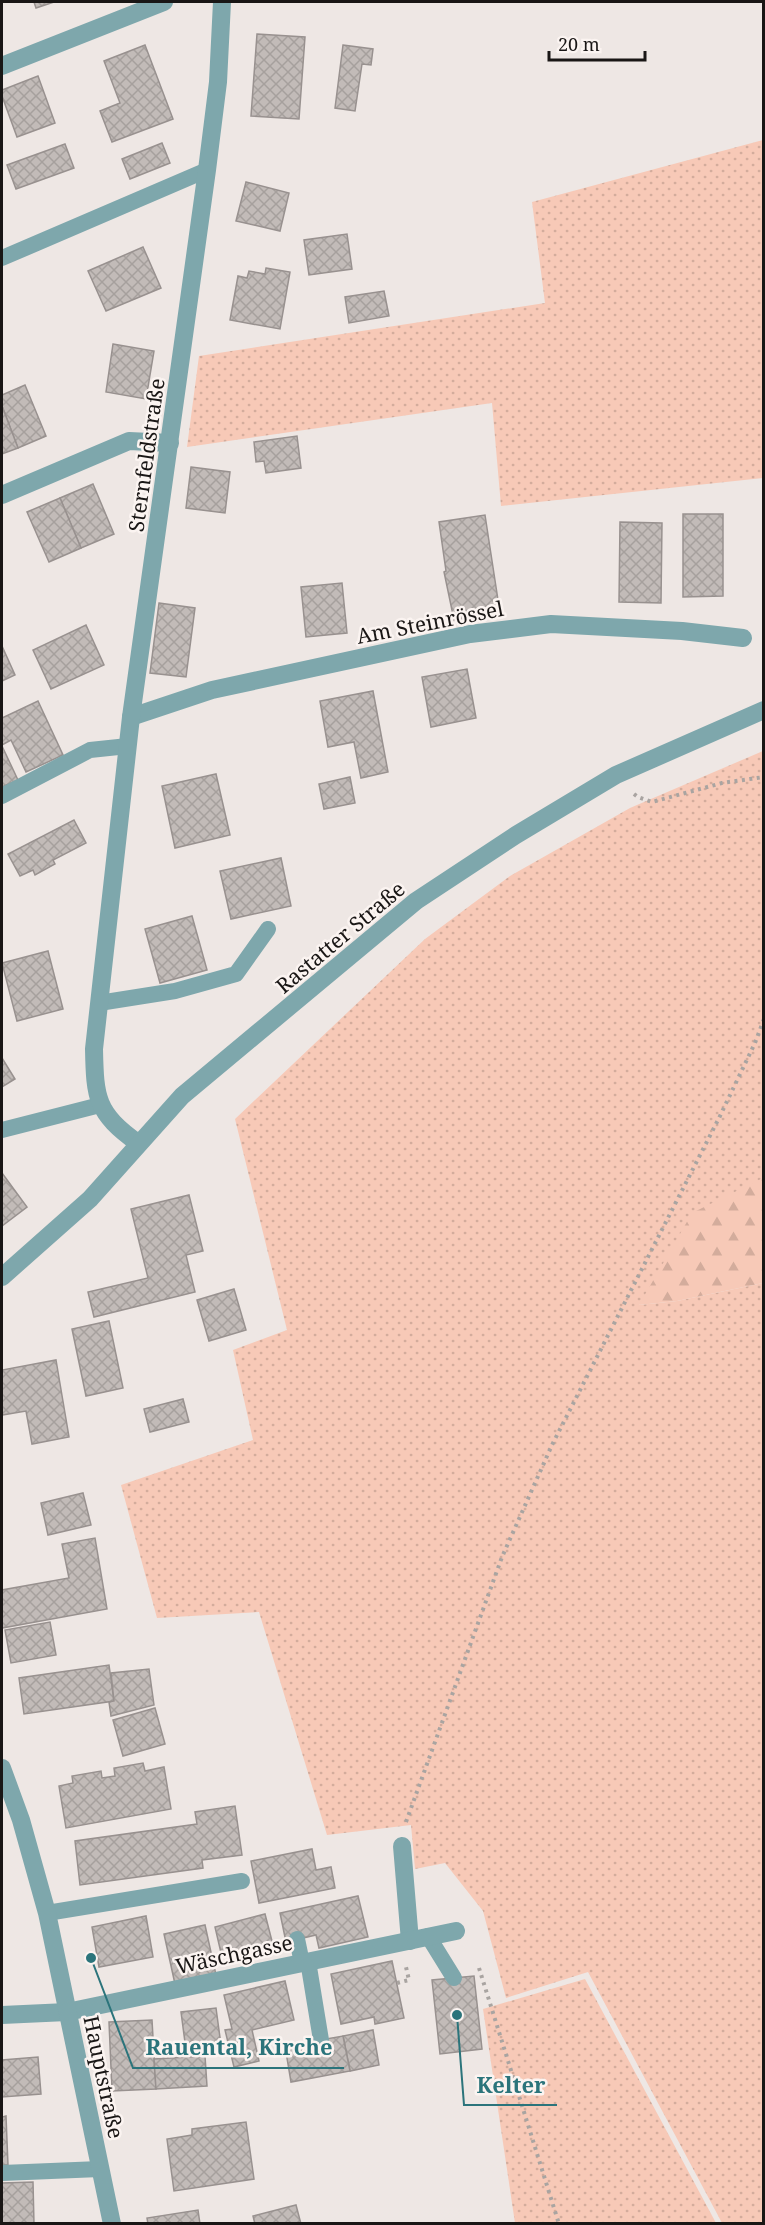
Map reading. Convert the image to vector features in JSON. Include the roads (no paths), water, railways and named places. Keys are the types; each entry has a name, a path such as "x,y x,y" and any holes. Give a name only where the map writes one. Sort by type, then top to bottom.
{"street":[{"path":"2,66 164,2"},
{"name":"Sternfeldstraße","path":"100,1105 95,1087 94,1058 99,1003 131,717 218,82 222,2"},
{"path":"2,495 129,441 170,443"},
{"name":"Am Steinrössel","path":"131,717 212,690 471,634 551,624 682,631 743,638"},
{"name":"Rastatter Straße","path":"2,1277 90,1199 182,1096 416,901 516,835 616,775 764,710"},
{"path":"100,1105 110,1119 138,1143"},
{"name":"Hauptstraße","path":"2,1768 21,1820 47,1913 112,2223"},
{"path":"402,1846 419,1938"},
{"name":"Wäschgasse","path":"2,2015 68,2012 456,1931"}],"lane":[{"path":"2,258 207,170"},
{"path":"2,795 90,750 128,746"},
{"path":"99,1003 175,991 236,974 268,929"},
{"path":"2,1130 100,1105"},
{"path":"47,1913 243,1881"},
{"path":"419,1938 454,1978"},
{"path":"297,1939 305,1962 321,2040"},
{"path":"2,2173 100,2169"}],"place":[{"name":"Rauental, Kirche","path":"91,1958"},
{"name":"Kelter","path":"457,2015"}]}
